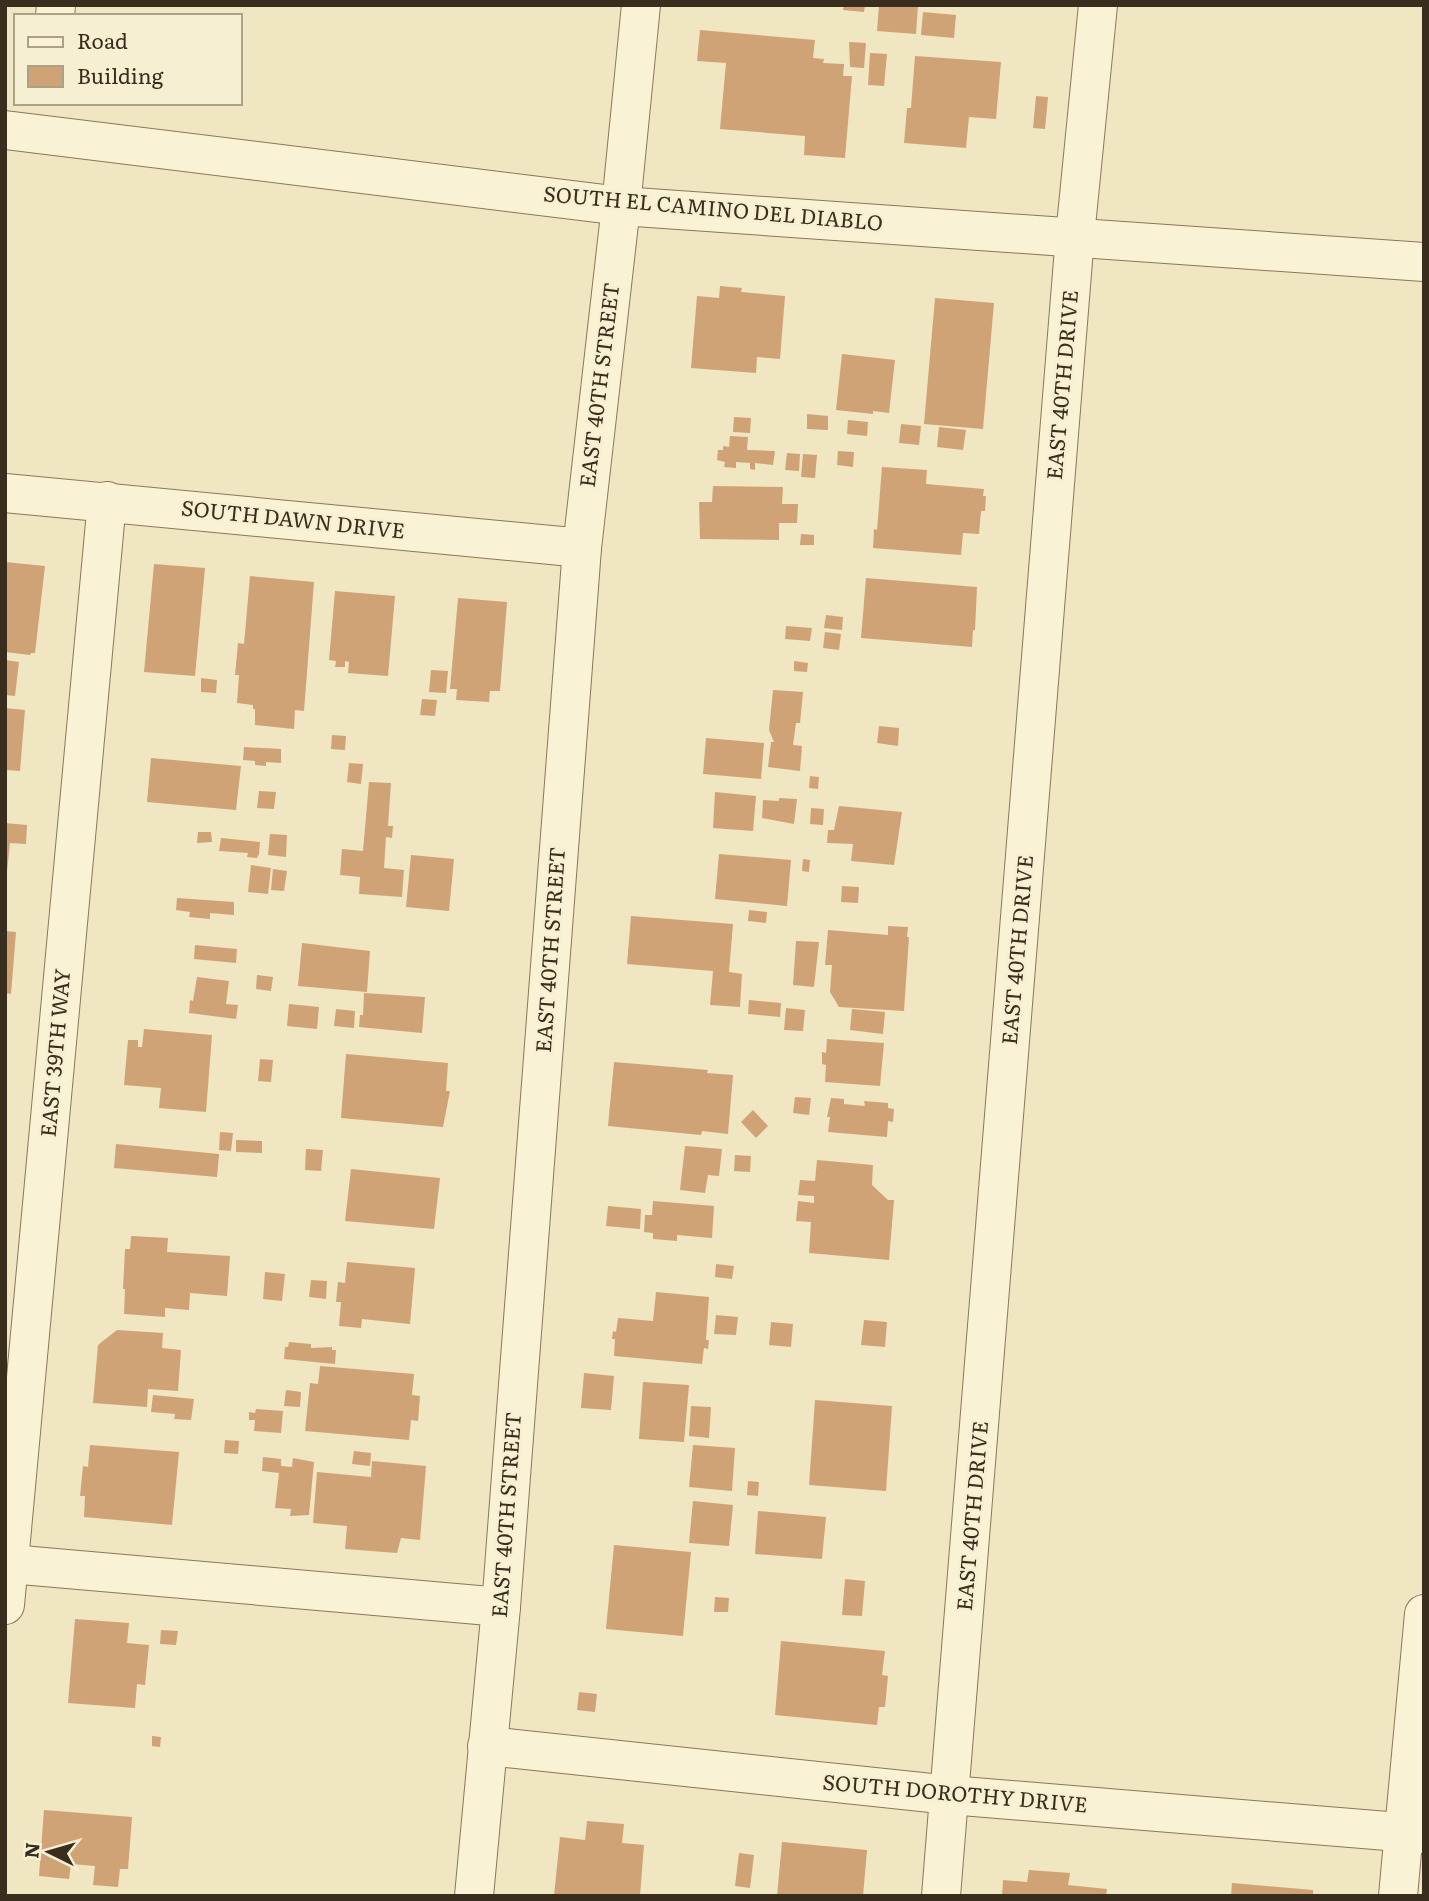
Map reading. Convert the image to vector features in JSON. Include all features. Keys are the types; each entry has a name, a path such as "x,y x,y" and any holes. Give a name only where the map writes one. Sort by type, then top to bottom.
{"street":[{"name":"EAST 40TH STREET","path":"474,1896 500,1607 582,548 641,5"},
{"name":"EAST 40TH DRIVE","path":"941,1896 1075,236 1097,5"},
{"name":"SOUTH EL CAMINO DEL DIABLO","path":"5,130 44,118 621,206 1424,262"},
{"name":"SOUTH DAWN DRIVE","path":"5,493 582,548"},
{"name":"EAST 39TH WAY","path":"5,1605 107,501"},
{"path":"10,1564 500,1607"},
{"path":"1398,1896 1414,1833 1424,1614"},
{"name":"SOUTH DOROTHY DRIVE","path":"487,1746 950,1795 1414,1833"}],"building":[{"path":"844,5 865,5 864,12 843,10"},
{"path":"879,5 918,5 916,34 877,31"},
{"path":"923,12 956,15 954,38 921,35"},
{"path":"700,30 815,40 813,58 824,59 823,63 844,64 843,76 852,76 845,158 804,155 805,136 720,129 726,63 697,61"},
{"path":"849,42 866,43 864,68 850,67"},
{"path":"870,53 887,54 884,86 868,85"},
{"path":"915,56 1001,62 996,119 969,117 966,148 904,143 907,108 911,108"},
{"path":"1036,96 1048,97 1045,129 1033,128"},
{"path":"720,286 742,288 741,292 785,296 780,359 757,357 756,373 691,368 697,296 719,298"},
{"path":"935,298 994,303 983,429 924,424"},
{"path":"842,354 895,360 889,413 836,410"},
{"path":"807,414 828,416 828,430 807,429"},
{"path":"734,417 751,418 750,433 733,432"},
{"path":"848,420 868,422 867,436 847,434"},
{"path":"901,424 921,426 919,445 899,443"},
{"path":"939,427 966,430 963,450 937,447"},
{"path":"730,436 748,437 747,450 775,451 773,465 755,463 755,470 750,469 750,463 736,462 736,468 724,467 725,462 717,460 718,450 723,450 723,446 729,447"},
{"path":"838,451 854,452 853,467 837,465"},
{"path":"787,453 800,454 799,471 785,470"},
{"path":"803,454 817,455 815,478 801,477"},
{"path":"882,467 927,470 926,484 984,489 985,511 981,511 979,534 963,533 961,555 873,548"},
{"path":"713,486 783,487 782,504 798,504 797,523 779,523 779,540 700,539 699,502 712,502"},
{"path":"801,534 814,535 814,545 800,545"},
{"path":"5,562 45,566 35,653 30,655 5,652"},
{"path":"154,564 205,568 195,676 144,672"},
{"path":"250,576 314,582 304,711 295,710 294,729 255,725 253,705 237,703 239,675 235,675 238,643 244,644"},
{"path":"866,578 977,587 972,647 861,638"},
{"path":"335,591 395,596 388,676 348,673 349,662 345,661 345,667 335,667 336,661 329,660"},
{"path":"458,598 507,602 500,691 490,691 489,702 456,700 457,689 450,689"},
{"path":"826,615 843,617 842,630 824,628"},
{"path":"786,626 812,628 810,641 785,639"},
{"path":"825,632 841,634 839,650 823,648"},
{"path":"5,660 19,662 15,696 5,695"},
{"path":"794,661 808,663 807,672 794,671"},
{"path":"431,670 448,671 446,693 429,692"},
{"path":"201,678 217,680 216,693 201,692"},
{"path":"773,690 803,692 800,723 796,723 793,745 802,746 800,771 768,767 771,742 774,742 769,730"},
{"path":"422,699 437,700 435,716 420,715"},
{"path":"5,708 25,710 20,771 5,770"},
{"path":"879,726 899,728 898,746 877,743"},
{"path":"332,735 346,736 345,750 331,749"},
{"path":"706,738 764,743 761,779 703,774"},
{"path":"244,747 281,749 281,763 266,762 266,766 243,760"},
{"path":"151,758 241,766 236,810 147,802"},
{"path":"349,763 363,764 361,784 347,782"},
{"path":"810,776 819,777 818,789 809,788"},
{"path":"369,782 391,783 388,826 393,826 392,838 386,837 384,868 404,870 402,897 359,894 360,877 340,875 342,849 363,851"},
{"path":"259,791 276,792 274,809 257,808"},
{"path":"715,792 756,796 753,831 713,828"},
{"path":"779,798 797,799 794,824 762,818 763,800 779,801"},
{"path":"839,806 902,812 894,865 851,861 853,844 827,843 828,830 834,830"},
{"path":"811,808 824,809 823,825 810,824"},
{"path":"5,823 27,825 26,844 10,843 7,871 5,871"},
{"path":"198,832 211,832 212,842 197,843"},
{"path":"270,834 287,835 286,857 268,855"},
{"path":"221,838 260,842 259,854 257,858 247,857 248,853 219,851"},
{"path":"719,854 791,860 787,906 715,899"},
{"path":"411,855 454,859 449,911 406,907"},
{"path":"803,859 810,860 809,872 802,871"},
{"path":"251,865 271,868 268,894 248,892"},
{"path":"273,869 287,871 284,891 271,890"},
{"path":"842,886 859,887 858,903 841,902"},
{"path":"177,898 234,902 234,915 210,913 210,919 189,917 190,912 176,910"},
{"path":"749,910 767,912 766,923 748,921"},
{"path":"631,916 733,924 729,972 742,974 740,1007 710,1005 713,971 627,964"},
{"path":"888,926 908,927 904,1011 839,1007 830,992 832,965 825,965 828,930 888,935"},
{"path":"5,931 16,932 11,994 5,993"},
{"path":"796,941 819,942 814,987 793,985"},
{"path":"302,943 370,951 367,992 298,986"},
{"path":"195,945 237,949 236,963 194,959"},
{"path":"257,975 273,977 271,991 256,989"},
{"path":"197,977 229,981 226,1004 238,1005 236,1019 189,1013"},
{"path":"364,993 425,997 422,1033 359,1027 360,1015 363,1015"},
{"path":"749,1000 781,1003 780,1017 748,1014"},
{"path":"289,1004 319,1007 317,1029 287,1026"},
{"path":"786,1008 805,1010 803,1031 784,1030"},
{"path":"336,1009 355,1011 354,1028 334,1026"},
{"path":"852,1009 885,1012 883,1034 850,1030"},
{"path":"144,1029 212,1035 206,1112 159,1108 161,1088 124,1085 128,1040 138,1040 138,1047 142,1047"},
{"path":"827,1039 884,1043 880,1086 825,1082 826,1065 822,1064 822,1052 826,1053"},
{"path":"346,1054 448,1063 446,1091 450,1091 443,1127 341,1118"},
{"path":"260,1059 273,1060 271,1082 258,1081"},
{"path":"614,1062 708,1070 707,1073 733,1075 728,1134 702,1131 701,1135 608,1126"},
{"path":"795,1097 811,1098 809,1115 793,1113"},
{"path":"831,1098 844,1099 844,1104 865,1106 864,1101 888,1103 888,1108 894,1109 893,1122 888,1121 887,1137 828,1132 830,1117 827,1117"},
{"path":"753,1110 768,1126 756,1138 741,1122"},
{"path":"220,1132 233,1133 231,1151 219,1150"},
{"path":"236,1140 262,1141 262,1153 236,1152"},
{"path":"116,1144 219,1154 217,1177 114,1168"},
{"path":"685,1146 722,1149 719,1176 708,1175 705,1193 680,1190"},
{"path":"306,1149 323,1150 321,1171 305,1170"},
{"path":"735,1155 751,1156 750,1172 734,1171"},
{"path":"817,1160 873,1165 872,1185 888,1200 894,1200 889,1260 809,1253 811,1222 796,1221 798,1201 814,1203 814,1196 798,1195 800,1180 815,1181"},
{"path":"351,1169 440,1178 434,1229 345,1221"},
{"path":"653,1201 714,1206 712,1238 677,1235 677,1241 653,1239 653,1233 644,1232 645,1215 652,1215"},
{"path":"608,1206 641,1209 640,1229 606,1226"},
{"path":"131,1236 168,1238 167,1252 230,1256 227,1296 190,1293 189,1310 165,1308 165,1317 124,1314 125,1249 130,1249"},
{"path":"347,1262 415,1268 410,1324 362,1319 361,1328 339,1326 341,1302 336,1302 338,1282 345,1283"},
{"path":"716,1264 734,1266 732,1279 715,1277"},
{"path":"265,1272 285,1274 282,1301 263,1299"},
{"path":"311,1280 327,1281 326,1299 309,1297"},
{"path":"656,1292 709,1297 706,1340 709,1340 708,1349 704,1348 702,1364 614,1356 615,1339 612,1339 618,1318 653,1321"},
{"path":"716,1315 738,1317 736,1335 714,1334"},
{"path":"864,1320 887,1322 885,1347 861,1345"},
{"path":"771,1322 793,1324 791,1347 769,1345"},
{"path":"117,1330 163,1333 162,1348 181,1350 178,1391 148,1389 147,1407 93,1403 98,1345"},
{"path":"289,1342 311,1344 311,1348 332,1347 332,1350 336,1350 335,1364 284,1359 285,1347 288,1347"},
{"path":"320,1366 414,1374 412,1395 420,1396 418,1421 411,1420 409,1440 305,1431 310,1383 318,1384"},
{"path":"584,1373 614,1376 611,1410 581,1408"},
{"path":"643,1382 689,1385 684,1442 639,1439"},
{"path":"286,1390 301,1392 300,1407 284,1406"},
{"path":"153,1395 194,1399 191,1420 174,1419 175,1414 151,1412"},
{"path":"815,1400 892,1406 886,1491 809,1485"},
{"path":"691,1406 711,1407 709,1438 689,1436"},
{"path":"256,1409 283,1411 281,1433 254,1431 255,1420 249,1420 249,1412 255,1413"},
{"path":"225,1440 239,1441 238,1454 224,1453"},
{"path":"90,1445 179,1452 172,1525 84,1517 85,1496 80,1496 83,1466 88,1467"},
{"path":"693,1445 735,1448 732,1491 689,1487"},
{"path":"354,1451 371,1453 370,1466 352,1464"},
{"path":"263,1457 281,1459 281,1466 292,1467 293,1458 314,1462 309,1515 290,1516 291,1509 275,1508 279,1473 262,1471"},
{"path":"372,1461 426,1466 420,1540 401,1538 397,1553 345,1549 347,1526 313,1523 317,1472 371,1477"},
{"path":"748,1481 759,1482 758,1496 747,1495"},
{"path":"693,1501 733,1505 729,1546 689,1543"},
{"path":"758,1511 826,1517 822,1559 755,1554"},
{"path":"614,1545 691,1552 683,1636 606,1629"},
{"path":"845,1579 865,1581 862,1616 842,1615"},
{"path":"715,1597 729,1598 728,1612 714,1612"},
{"path":"75,1619 129,1623 127,1643 149,1645 145,1685 137,1684 135,1708 68,1703"},
{"path":"161,1630 178,1631 176,1645 160,1644"},
{"path":"781,1641 885,1651 882,1675 888,1676 885,1707 879,1707 877,1725 775,1715"},
{"path":"579,1692 597,1694 595,1712 577,1710"},
{"path":"152,1736 161,1737 160,1747 152,1746"},
{"path":"44,1810 132,1817 128,1869 120,1869 118,1887 93,1885 95,1866 71,1864 69,1879 39,1876"},
{"path":"587,1821 624,1824 622,1843 644,1845 640,1896 554,1896 560,1837 585,1840"},
{"path":"782,1842 867,1850 863,1896 777,1896"},
{"path":"739,1853 754,1855 750,1888 735,1886"},
{"path":"1029,1870 1070,1873 1068,1885 1107,1889 1106,1896 1002,1896 1003,1880 1027,1882"},
{"path":"1232,1883 1313,1890 1313,1896 1231,1896"}]}
